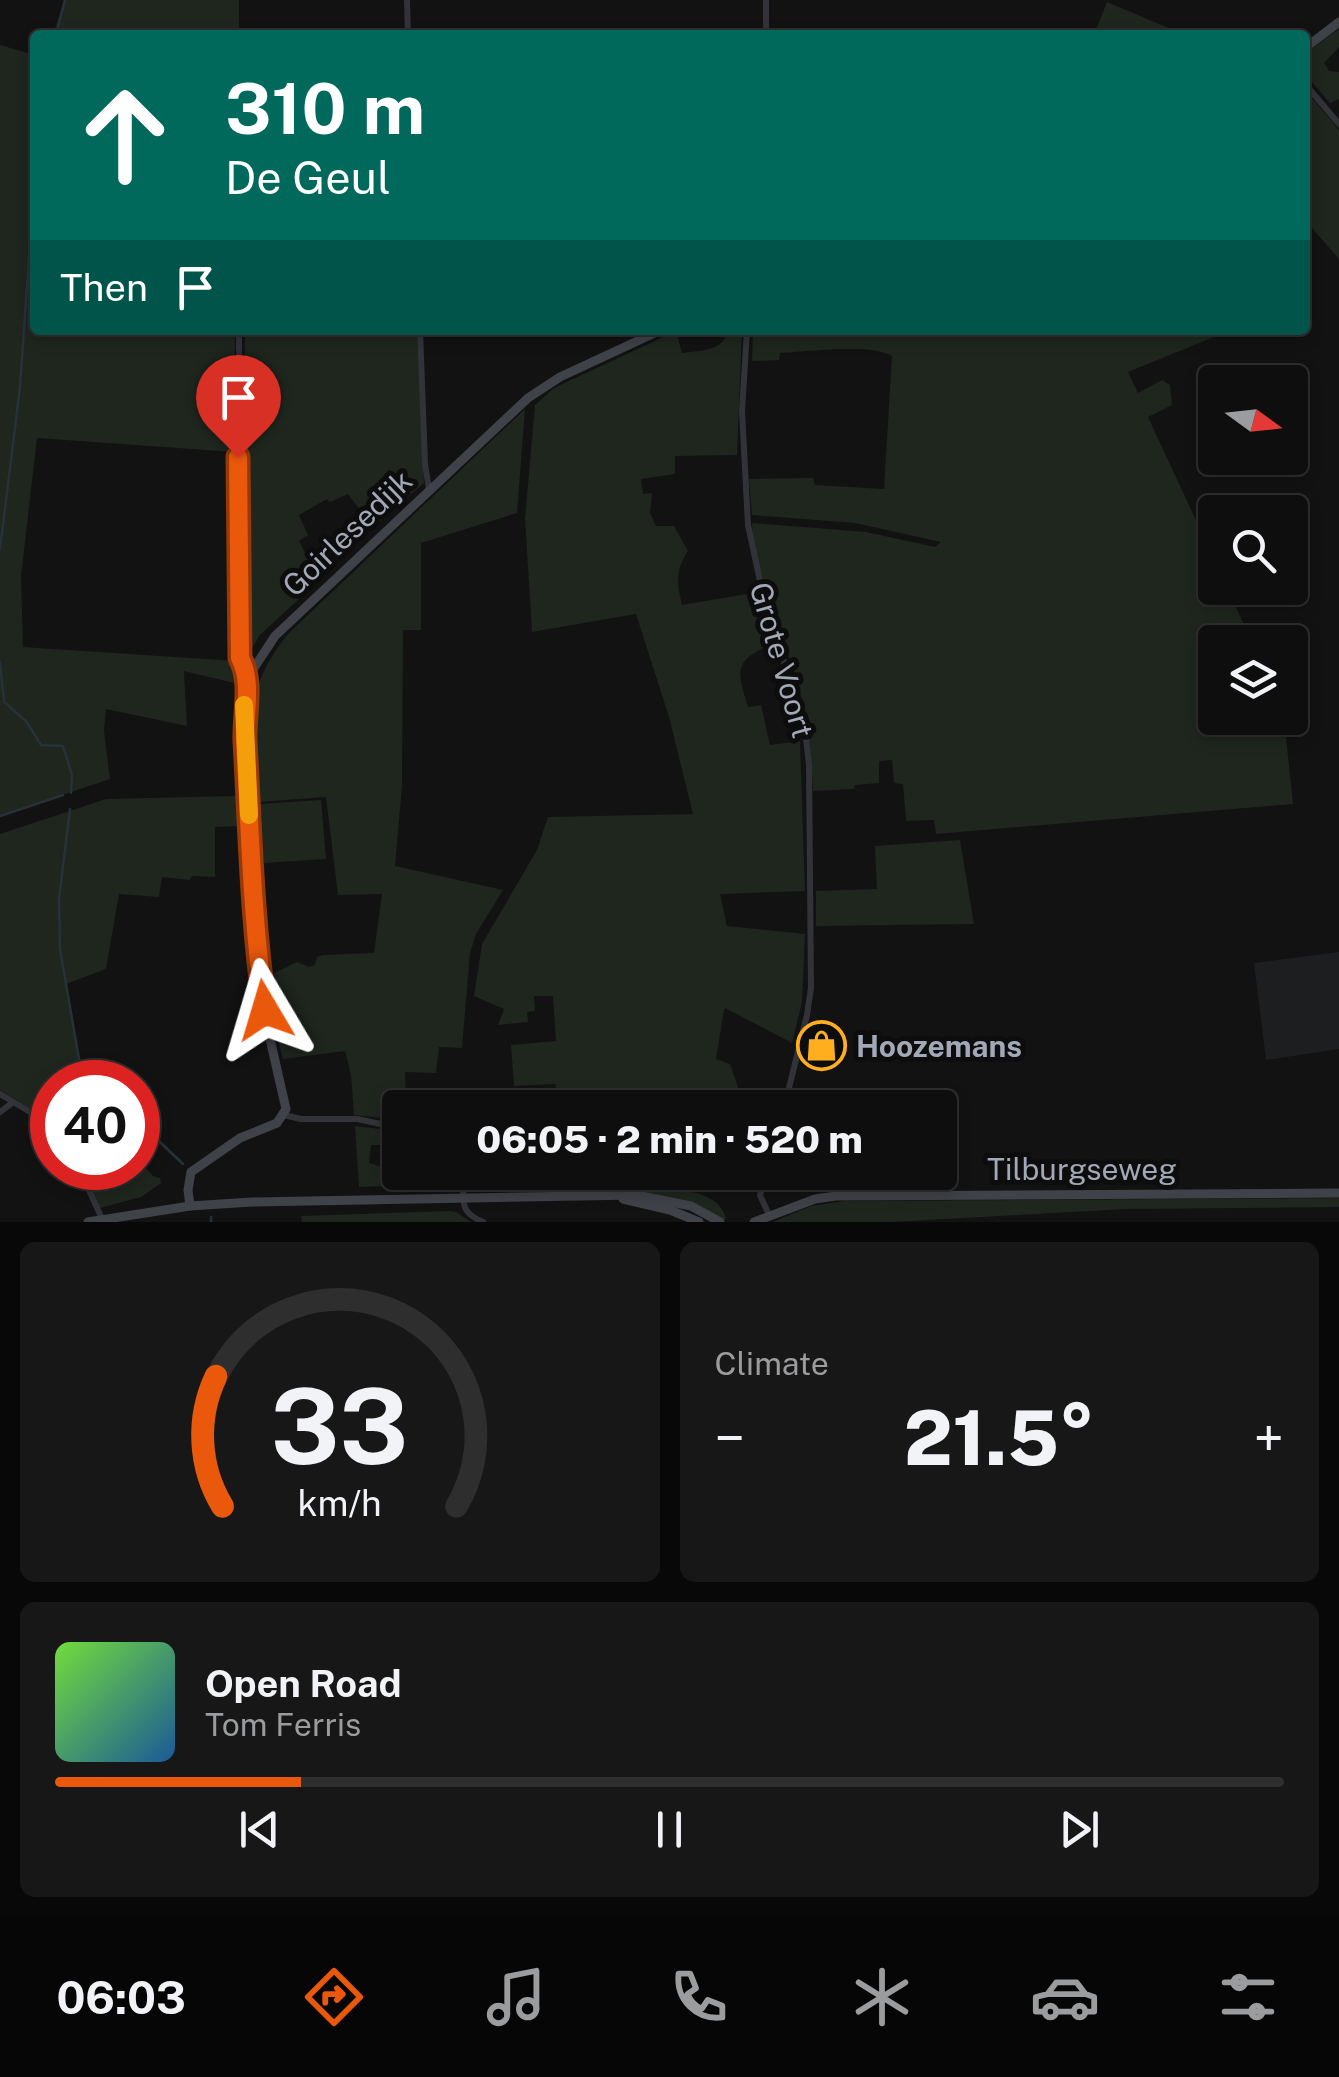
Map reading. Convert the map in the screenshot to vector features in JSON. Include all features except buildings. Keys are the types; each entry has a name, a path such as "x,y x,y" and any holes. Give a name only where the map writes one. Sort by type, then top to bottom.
{"street":[{"path":"407,0 408,30"},
{"path":"766,0 766,30"},
{"path":"1310,44 1339,22"},
{"path":"1310,90 1339,124"},
{"path":"240,335 240,658 248,682"},
{"path":"420,335 429,489"},
{"name":"Goirlesedijk","path":"284,1115 286,1100 260,980 244,728 248,682 276,636 528,398 560,377 650,335"},
{"name":"Grote Voort","path":"747,335 742,411 748,526 763,595 805,730 809,765 811,988 788,1090"},
{"path":"0,1094 30,1113"},
{"path":"0,1112 12,1103"},
{"path":"190,1206 192,1172 240,1138 277,1123 284,1115 382,1124"},
{"path":"89,1190 103,1220"},
{"path":"463,1190 464,1210 483,1222"},
{"path":"761,1190 767,1218"},
{"name":"Tilburgseweg","path":"754,1222 815,1199 836,1196 1339,1193"},
{"path":"88,1222 190,1206 636,1195 690,1206 720,1222"},
{"path":"610,1196 670,1210 698,1222"}],"shaded area":[{"path":"64,0 239,0 239,30 55,30"},
{"path":"1107,2 1173,30 1096,30"},
{"path":"1339,29 1339,47 1324,63 1329,71 1339,72 1339,99 1330,103 1310,80 1310,50"},
{"path":"0,45 30,54 30,335 235,335 234,452 37,438 21,576 23,647 236,661 234,683 184,671 187,726 106,709 104,731 110,779 0,816"},
{"path":"1310,96 1339,130 1339,259 1310,226"},
{"path":"245,335 417,335 424,483 373,527 348,494 330,502 327,499 299,515 308,535 299,541 312,566 315,584 259,636 247,657 242,523"},
{"path":"667,335 677,335 682,353 722,342 727,335 742,335 737,455 675,456 675,474 641,479 643,494 652,493 650,513 656,526 674,526 688,551 678,577 682,605 758,592 774,643 745,661 741,683 748,707 761,705 770,745 800,741 805,891 720,894 727,926 805,934 802,1002 792,1043 725,1008 716,1059 730,1064 739,1090 556,1090 555,1084 514,1086 511,1045 556,1041 553,996 534,996 535,1011 527,1012 528,1022 498,1025 504,1009 474,996 482,944 537,850 548,817 693,814 669,717 636,614 532,632 525,519 535,405 554,388"},
{"path":"753,335 1219,335 1128,372 1138,393 1162,380 1170,385 1172,405 1148,417 1198,524 1198,605 1235,605 1244,625 1198,625 1198,735 1286,735 1293,804 936,834 934,820 906,821 903,784 894,783 892,760 879,761 879,783 813,791 803,703 762,578 752,523 866,532 935,547 941,542 855,523 752,515 749,479 813,478 815,485 884,489 892,356 838,349 780,353 779,360 752,361"},
{"path":"525,409 517,513 421,543 421,630 403,630 402,786 395,866 503,890 476,934 470,953 462,1048 439,1047 436,1073 405,1072 406,1090 382,1090 382,1118 354,1115 345,1051 283,1059 273,1020 270,975 297,962 315,965 317,957 323,955 374,953 382,894 338,895 326,797 258,802 253,733 256,694 262,675 288,634"},
{"path":"236,796 238,826 215,827 215,877 162,877 159,897 119,894 106,969 66,984 78,1060 30,1060 30,1108 0,1090 0,834 106,799"},
{"path":"321,800 326,859 264,863 259,804"},
{"path":"960,840 974,924 816,926 816,891 877,889 875,846"},
{"path":"1339,952 1339,1049 1266,1060 1254,963"},
{"path":"355,1126 382,1129 382,1145 371,1145 369,1163 382,1167 382,1186 359,1187"},
{"path":"92,1190 151,1190 141,1197 100,1208"},
{"path":"630,1190 699,1194 720,1207 726,1218 683,1200"},
{"path":"1339,1198 1339,1207 1126,1209 891,1222 773,1222 811,1206 844,1201"},
{"path":"449,1211 471,1222 302,1222 301,1216"}],"waterway":[{"path":"57,30 65,0"},
{"path":"0,549 20,387 30,243"},
{"path":"0,662 4,702 26,721 41,745 63,746 72,775 71,793"},
{"path":"0,816 63,795"},
{"path":"70,809 59,899 60,949 79,1060"},
{"path":"160,1142 183,1164"},
{"path":"211,1217 211,1222"}],"slow traffic":[{"path":"244,705 249,815"}],"place":[{"name":"Hoozemans","path":"821,1046"}],"route":[{"path":"238,457 240,658 248,682 244,709 248,789 265,1010"}]}
